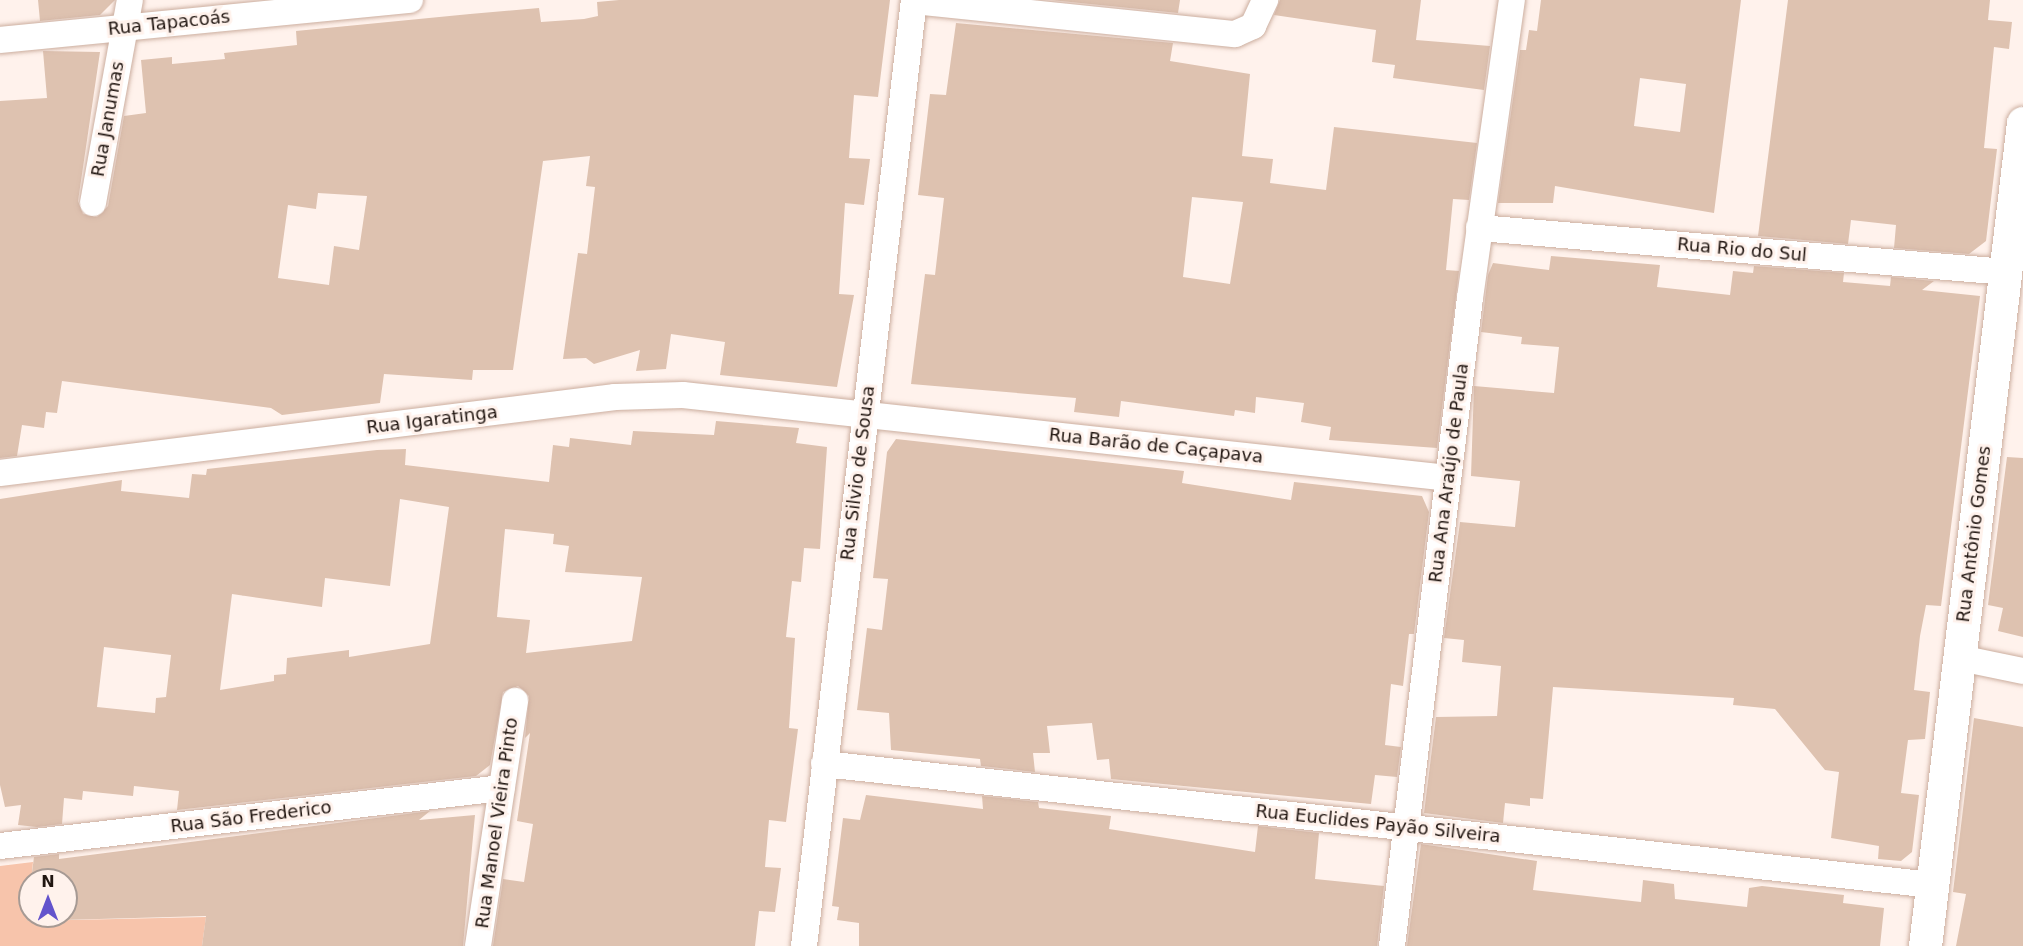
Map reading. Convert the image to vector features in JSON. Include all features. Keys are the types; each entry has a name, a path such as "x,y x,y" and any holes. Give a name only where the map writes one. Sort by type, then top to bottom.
{"main road":[{"name":"Rua Antônio Gomes","path":"1925,946 2023,123"}],"street":[{"name":"Rua Janumas","path":"93,203 130,0"},
{"name":"Rua Tapacoás","path":"0,40 410,0"},
{"path":"914,1 1235,34 1253,26 1266,0"},
{"name":"Rua Ana Araújo de Paula","path":"1392,946 1479,228 1512,0"},
{"name":"Rua Silvio de Sousa","path":"804,946 914,1"},
{"name":"Rua Rio do Sul","path":"1479,228 2006,272"},
{"name":"Rua Igaratinga","path":"0,473 615,397 683,395 865,414"},
{"name":"Rua Barão de Caçapava","path":"865,414 1448,478"},
{"path":"1959,658 2023,671"},
{"name":"Rua Manoel Vieira Pinto","path":"478,946 515,701"},
{"name":"Rua Euclides Payão Silveira","path":"824,764 1932,885"},
{"name":"Rua São Frederico","path":"0,846 502,788"}],"shaded area":[{"path":"33,862 32,868 18,868 18,928 78,928 78,920 206,917 202,946 0,946 0,866"}],"building":[{"path":"38,0 115,0 100,15 40,21"},
{"path":"619,0 890,0 878,97 854,95 849,158 870,159 864,205 845,203 839,294 854,295 837,387 720,375 725,342 671,334 666,369 636,371 640,350 594,364 586,358 563,359 578,253 587,254 595,187 586,186 590,156 543,161 513,370 473,370 472,380 384,374 380,403 282,415 271,408 62,381 57,413 46,412 44,428 22,425 17,456 0,458 0,101 47,98 43,51 100,52 78,201 83,214 97,217 108,206 124,116 146,113 141,60 172,57 172,64 225,59 224,53 297,45 296,31 470,14 539,8 541,22 584,19 598,16 597,2","holes":["318,193 367,196 359,250 334,246 329,285 278,278 288,205 316,209"]},
{"path":"1051,0 1180,0 1178,13"},
{"path":"1280,0 1421,0 1416,40 1490,46 1484,90 1393,78 1395,65 1372,62 1376,30 1274,15"},
{"path":"1541,0 1741,0 1714,213 1555,186 1553,203 1498,203 1520,50 1526,50 1529,30 1537,31","holes":["1640,78 1686,84 1680,132 1634,126"]},
{"path":"1788,0 1990,0 1988,20 2012,22 2009,49 1994,47 1984,148 1997,149 1986,241 1969,254 1894,248 1896,225 1851,220 1848,244 1758,236"},
{"path":"956,23 1173,43 1170,61 1250,74 1242,156 1273,159 1270,183 1326,190 1334,127 1477,143 1469,200 1453,199 1446,270 1459,271 1437,448 1329,440 1331,427 1301,422 1304,403 1256,397 1255,413 1235,410 1234,416 1121,401 1119,417 1074,412 1076,398 911,384 925,274 935,275 944,198 918,195 930,94 946,95","holes":["1192,197 1243,202 1230,284 1183,277"]},
{"path":"1551,256 1660,265 1657,287 1730,295 1733,271 1753,273 1754,266 1844,273 1843,282 1890,286 1891,277 1934,281 1922,290 1980,296 1941,606 1926,605 1920,636 1914,690 1930,692 1925,739 1908,740 1901,793 1919,795 1912,852 1901,861 1878,859 1879,846 1831,838 1839,772 1825,770 1775,709 1733,705 1734,698 1553,687 1543,799 1530,798 1530,806 1505,803 1503,823 1424,813 1436,717 1497,716 1501,666 1462,662 1464,640 1444,638 1460,522 1515,527 1520,481 1471,476 1474,386 1554,393 1559,347 1521,344 1522,337 1481,332 1488,275 1493,263 1549,270"},
{"path":"716,421 799,428 796,443 827,447 820,549 804,548 801,582 792,581 786,637 795,638 789,728 798,729 786,822 769,820 765,867 781,868 775,912 759,911 755,946 493,946 503,879 524,882 533,824 517,821 530,733 525,738 529,696 518,686 503,692 490,765 476,776 177,810 179,791 134,786 133,796 83,791 82,800 64,798 62,824 37,827 18,825 21,805 5,807 0,785 0,499 122,480 121,491 189,498 192,474 206,475 207,469 377,450 406,449 405,465 549,482 553,445 569,447 570,438 631,445 633,431 714,435","holes":["400,499 449,507 430,644 349,657 349,650 287,658 286,674 274,675 274,681 220,690 232,594 322,607 325,578 390,586","505,529 554,534 553,544 569,546 565,572 642,577 632,641 526,653 530,620 497,617","104,647 171,655 166,697 156,698 155,713 97,707"]},
{"path":"896,439 1184,471 1182,483 1291,500 1294,482 1422,496 1429,512 1414,634 1409,634 1403,686 1391,684 1385,745 1401,747 1397,777 1375,775 1371,804 1111,779 1109,759 1097,760 1092,723 1047,726 1050,753 1033,753 1035,772 981,766 980,759 891,750 889,713 857,710 867,628 882,630 888,579 873,578 887,452"},
{"path":"2007,457 2023,458 2023,637 1998,631 2003,608 1988,605"},
{"path":"1974,718 2023,727 2023,946 1956,946 1966,894 1953,892"},
{"path":"866,795 983,809 982,796 1038,802 1039,808 1111,816 1109,829 1255,852 1258,826 1319,833 1315,879 1384,886 1377,946 859,946 859,923 837,920 839,907 832,906 843,818 860,820"},
{"path":"430,811 419,820 475,815 463,946 202,946 206,916 78,920 78,868 33,868 34,857 59,854 59,859"},
{"path":"1421,844 1537,861 1533,890 1641,902 1643,880 1674,884 1675,899 1747,907 1749,888 1762,886 1844,895 1843,903 1884,908 1880,946 1407,946"}]}
